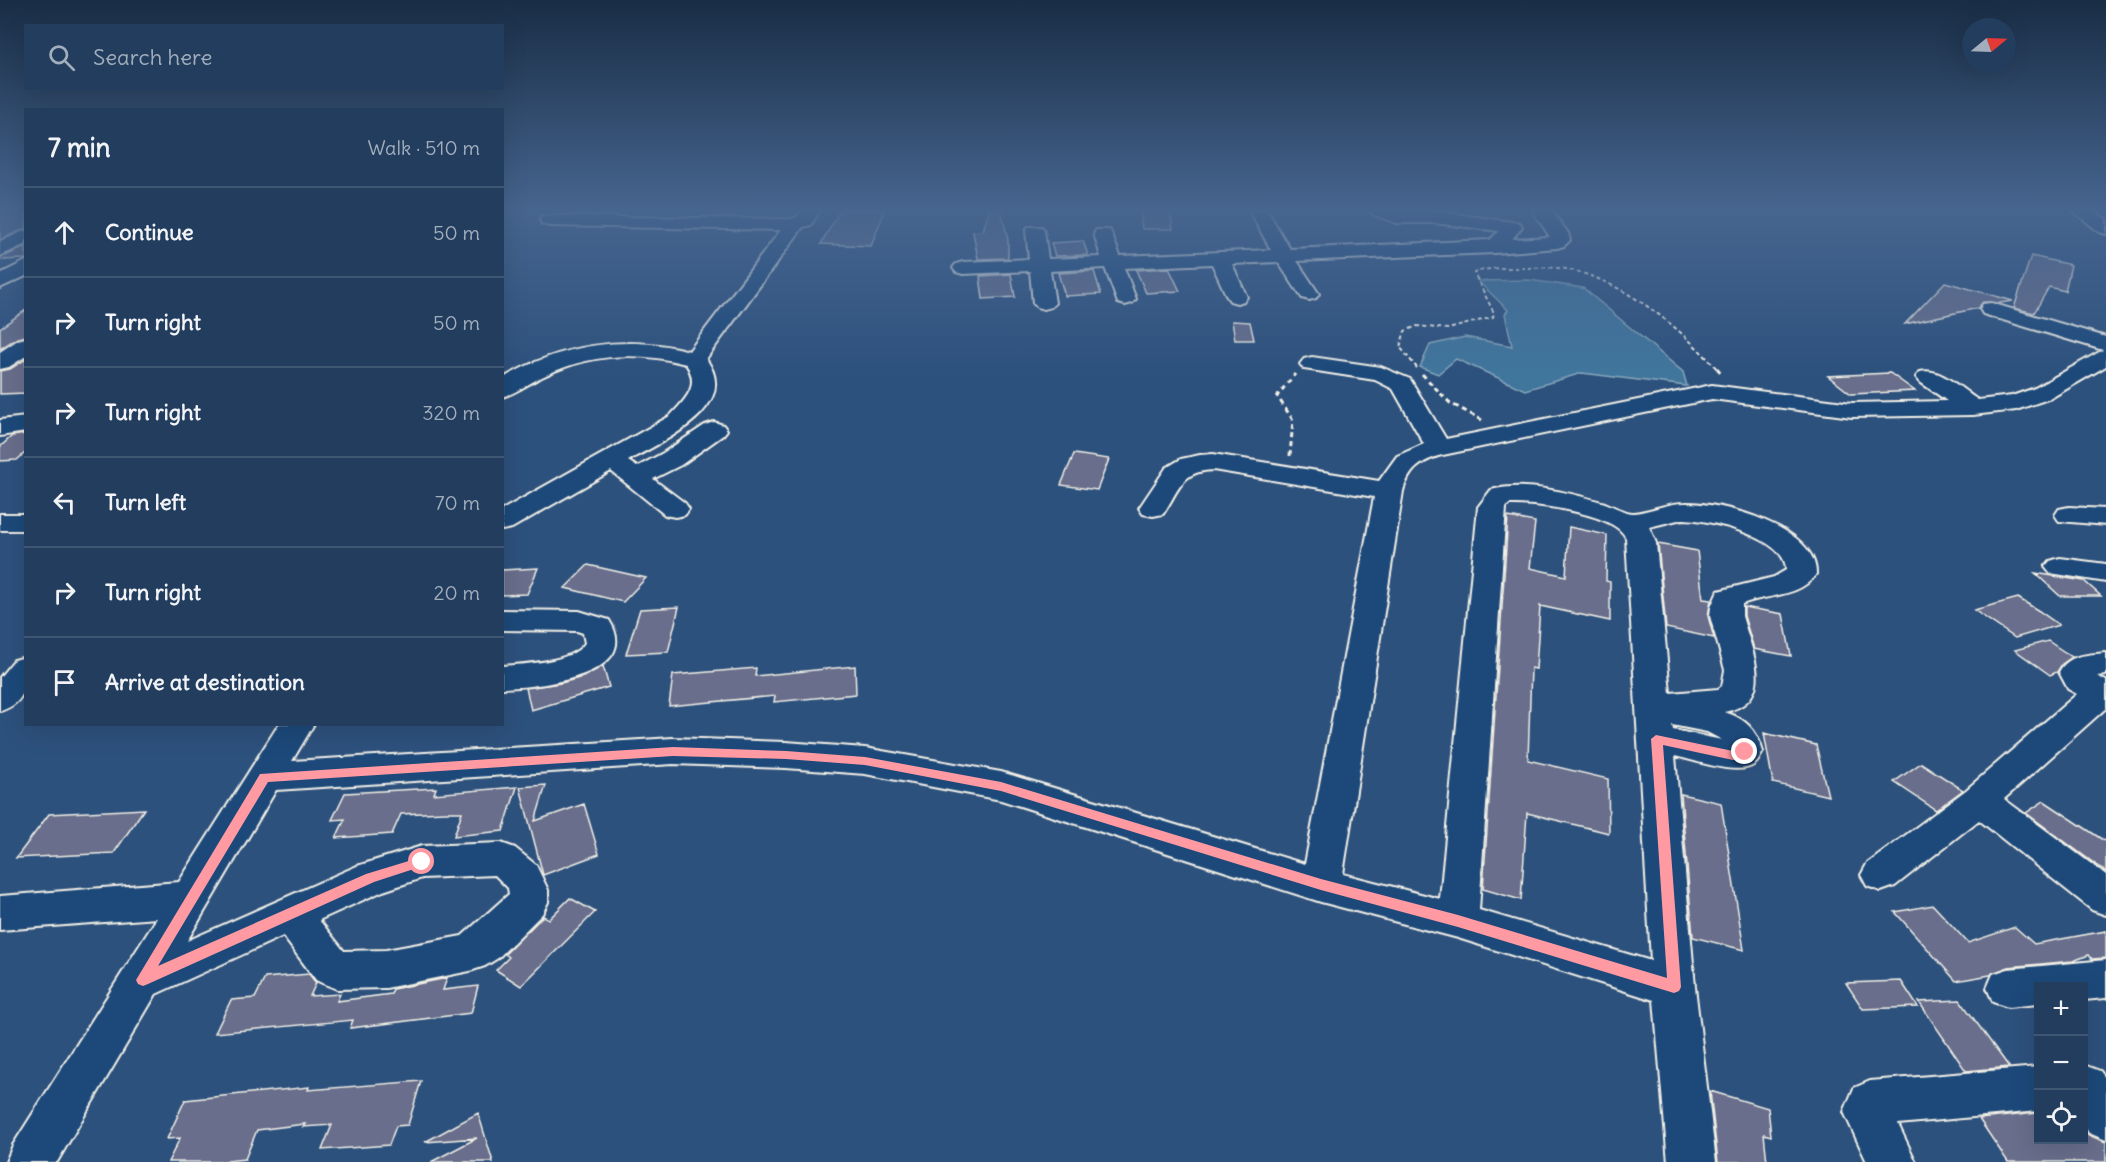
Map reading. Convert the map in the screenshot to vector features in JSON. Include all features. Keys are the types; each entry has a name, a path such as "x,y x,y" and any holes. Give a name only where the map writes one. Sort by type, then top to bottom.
{"street":[{"path":"694,359 767,264"},
{"path":"963,268 1035,264"},
{"path":"1039,264 1044,303"},
{"path":"1112,264 1125,299"},
{"path":"1222,264 1237,297"},
{"path":"1289,264 1308,294"},
{"path":"1991,309 2106,344"},
{"path":"1,362 24,346"},
{"path":"504,389 543,366 573,357 609,351 658,351 694,359 702,370 705,381 702,396 679,421 504,521"},
{"path":"1321,885 1389,491 1393,479 1403,463 1410,457 1438,448 1698,394 1731,393 1852,410 1973,408 2016,403 2043,393 2106,356"},
{"path":"1312,364 1375,372 1392,377 1402,384 1438,448"},
{"path":"1928,377 1973,408"},
{"path":"0,428 24,424"},
{"path":"635,478 672,459 714,430"},
{"path":"611,460 675,509"},
{"path":"1152,508 1175,472 1197,462 1213,462 1389,491"},
{"path":"1458,921 1492,507 1501,496 1524,495 1609,513 1631,524 1640,534 1642,543 1674,987 1692,1162"},
{"path":"1631,524 1667,513 1689,511 1711,514 1766,531 1784,543 1800,560 1802,574 1792,582 1742,592 1729,598 1725,607 1726,616 1741,670 1738,691 1728,699 1655,718"},
{"path":"2069,515 2106,518"},
{"path":"0,522 24,522"},
{"path":"2060,567 2106,573"},
{"path":"504,620 579,621 598,627 601,643 598,652 584,661 541,673 504,677"},
{"path":"0,699 24,670"},
{"path":"1881,875 1979,800 2104,684"},
{"path":"30,1162 296,726"},
{"path":"264,777 673,751 855,760 1001,786 1321,885 1458,921 1674,987"},
{"path":"1979,800 2106,898"},
{"path":"143,980 370,878 433,860 501,859 512,865 530,889 531,896 528,902 476,950 386,969 337,970 331,967 290,914"},
{"path":"0,913 191,898"},
{"path":"2008,988 2106,979"},
{"path":"2088,1086 2106,1085"},
{"path":"1893,1162 1867,1112 1870,1104 2034,1089"},
{"path":"2087,1090 2106,1117"}],"path":[{"path":"1498,435 1479,418 1449,403 1400,347 1405,331 1414,327 1448,329 1493,317 1494,314 1474,277 1474,273 1479,271 1550,267 1589,275 1680,332 1722,373 1731,393"},
{"path":"1288,475 1293,420 1278,400 1277,394 1301,368 1312,364"}],"water":[{"path":"1529,280 1583,288 1683,372 1687,386 1582,373 1525,390 1456,359 1438,374 1420,367 1430,345 1465,337 1512,346 1505,314 1508,310 1478,281"}],"building":[{"path":"2028,264 2071,265 2065,291 2049,287 2034,313 2014,308"},
{"path":"1169,268 1180,291 1146,293 1136,270"},
{"path":"1094,271 1101,294 1065,296 1058,273"},
{"path":"1011,274 1015,297 983,299 980,276"},
{"path":"1945,282 2013,301 1983,302 1978,308 1905,324"},
{"path":"24,311 24,336 17,338 0,349 0,328"},
{"path":"1232,321 1250,322 1254,340 1235,340"},
{"path":"24,360 24,393 0,394 0,371 10,369"},
{"path":"1890,373 1915,391 1851,394 1828,376"},
{"path":"24,434 24,454 17,460 0,461 0,447 12,436"},
{"path":"1074,454 1109,459 1097,490 1061,485"},
{"path":"1508,517 1535,522 1530,568 1566,576 1569,527 1607,535 1606,581 1610,582 1610,621 1540,606 1536,669 1531,668 1528,760 1608,779 1609,833 1527,813 1521,900 1483,889"},
{"path":"1658,544 1697,551 1703,599 1711,600 1708,616 1714,638 1666,628"},
{"path":"588,565 646,578 623,602 565,588"},
{"path":"538,568 527,594 504,595 504,570"},
{"path":"2035,573 2084,581 2101,596 2060,596"},
{"path":"2018,598 2059,625 2015,638 1974,610"},
{"path":"679,607 668,652 626,654 640,609"},
{"path":"1744,607 1783,614 1791,656 1754,649 1744,616"},
{"path":"2048,641 2072,657 2062,664 2057,672 2050,675 2015,650"},
{"path":"603,666 609,687 531,710 526,688 583,677"},
{"path":"855,666 856,694 774,702 775,696 669,706 673,675 756,668 755,676"},
{"path":"1764,733 1816,745 1828,796 1773,783"},
{"path":"1921,763 1963,790 1936,810 1894,782"},
{"path":"546,785 535,821 584,804 599,854 543,875 520,787"},
{"path":"517,787 503,831 454,836 462,812 444,812 401,814 392,834 336,838 345,819 332,820 345,793 436,788 434,794"},
{"path":"1681,794 1721,803 1744,950 1693,937"},
{"path":"2044,801 2106,842 2106,872 2026,813"},
{"path":"144,809 114,853 16,858 49,814"},
{"path":"570,898 595,912 521,986 496,970 509,957 505,954 543,916 549,919"},
{"path":"1933,905 1968,943 2015,927 2034,944 2106,931 2106,958 2092,959 2089,955 2073,961 2008,967 1990,975 1956,981 1895,912"},
{"path":"309,974 316,983 310,996 340,994 337,1001 391,994 393,989 447,978 443,990 478,986 471,1013 350,1028 353,1020 215,1033 231,1000 255,998 265,978"},
{"path":"1901,981 1918,1007 1863,1009 1846,983"},
{"path":"1960,1000 2009,1067 1966,1071 1919,1002"},
{"path":"421,1081 408,1125 396,1126 389,1145 322,1150 332,1125 303,1127 305,1124 257,1130 245,1159 218,1162 168,1162 180,1138 167,1139 185,1100 309,1087 308,1090"},
{"path":"1710,1091 1768,1108 1771,1136 1764,1134 1767,1162 1718,1162"},
{"path":"478,1113 493,1162 431,1162 477,1138 425,1142"},
{"path":"2034,1113 2034,1144 2088,1144 2088,1135 2106,1142 2106,1162 2008,1162 1979,1119"}],"route":[{"path":"422,862 370,878 143,980 264,777 673,751 786,755 865,761 1001,786 1321,885 1458,921 1674,987 1656,739 1733,756 1741,756 1745,752"}]}
